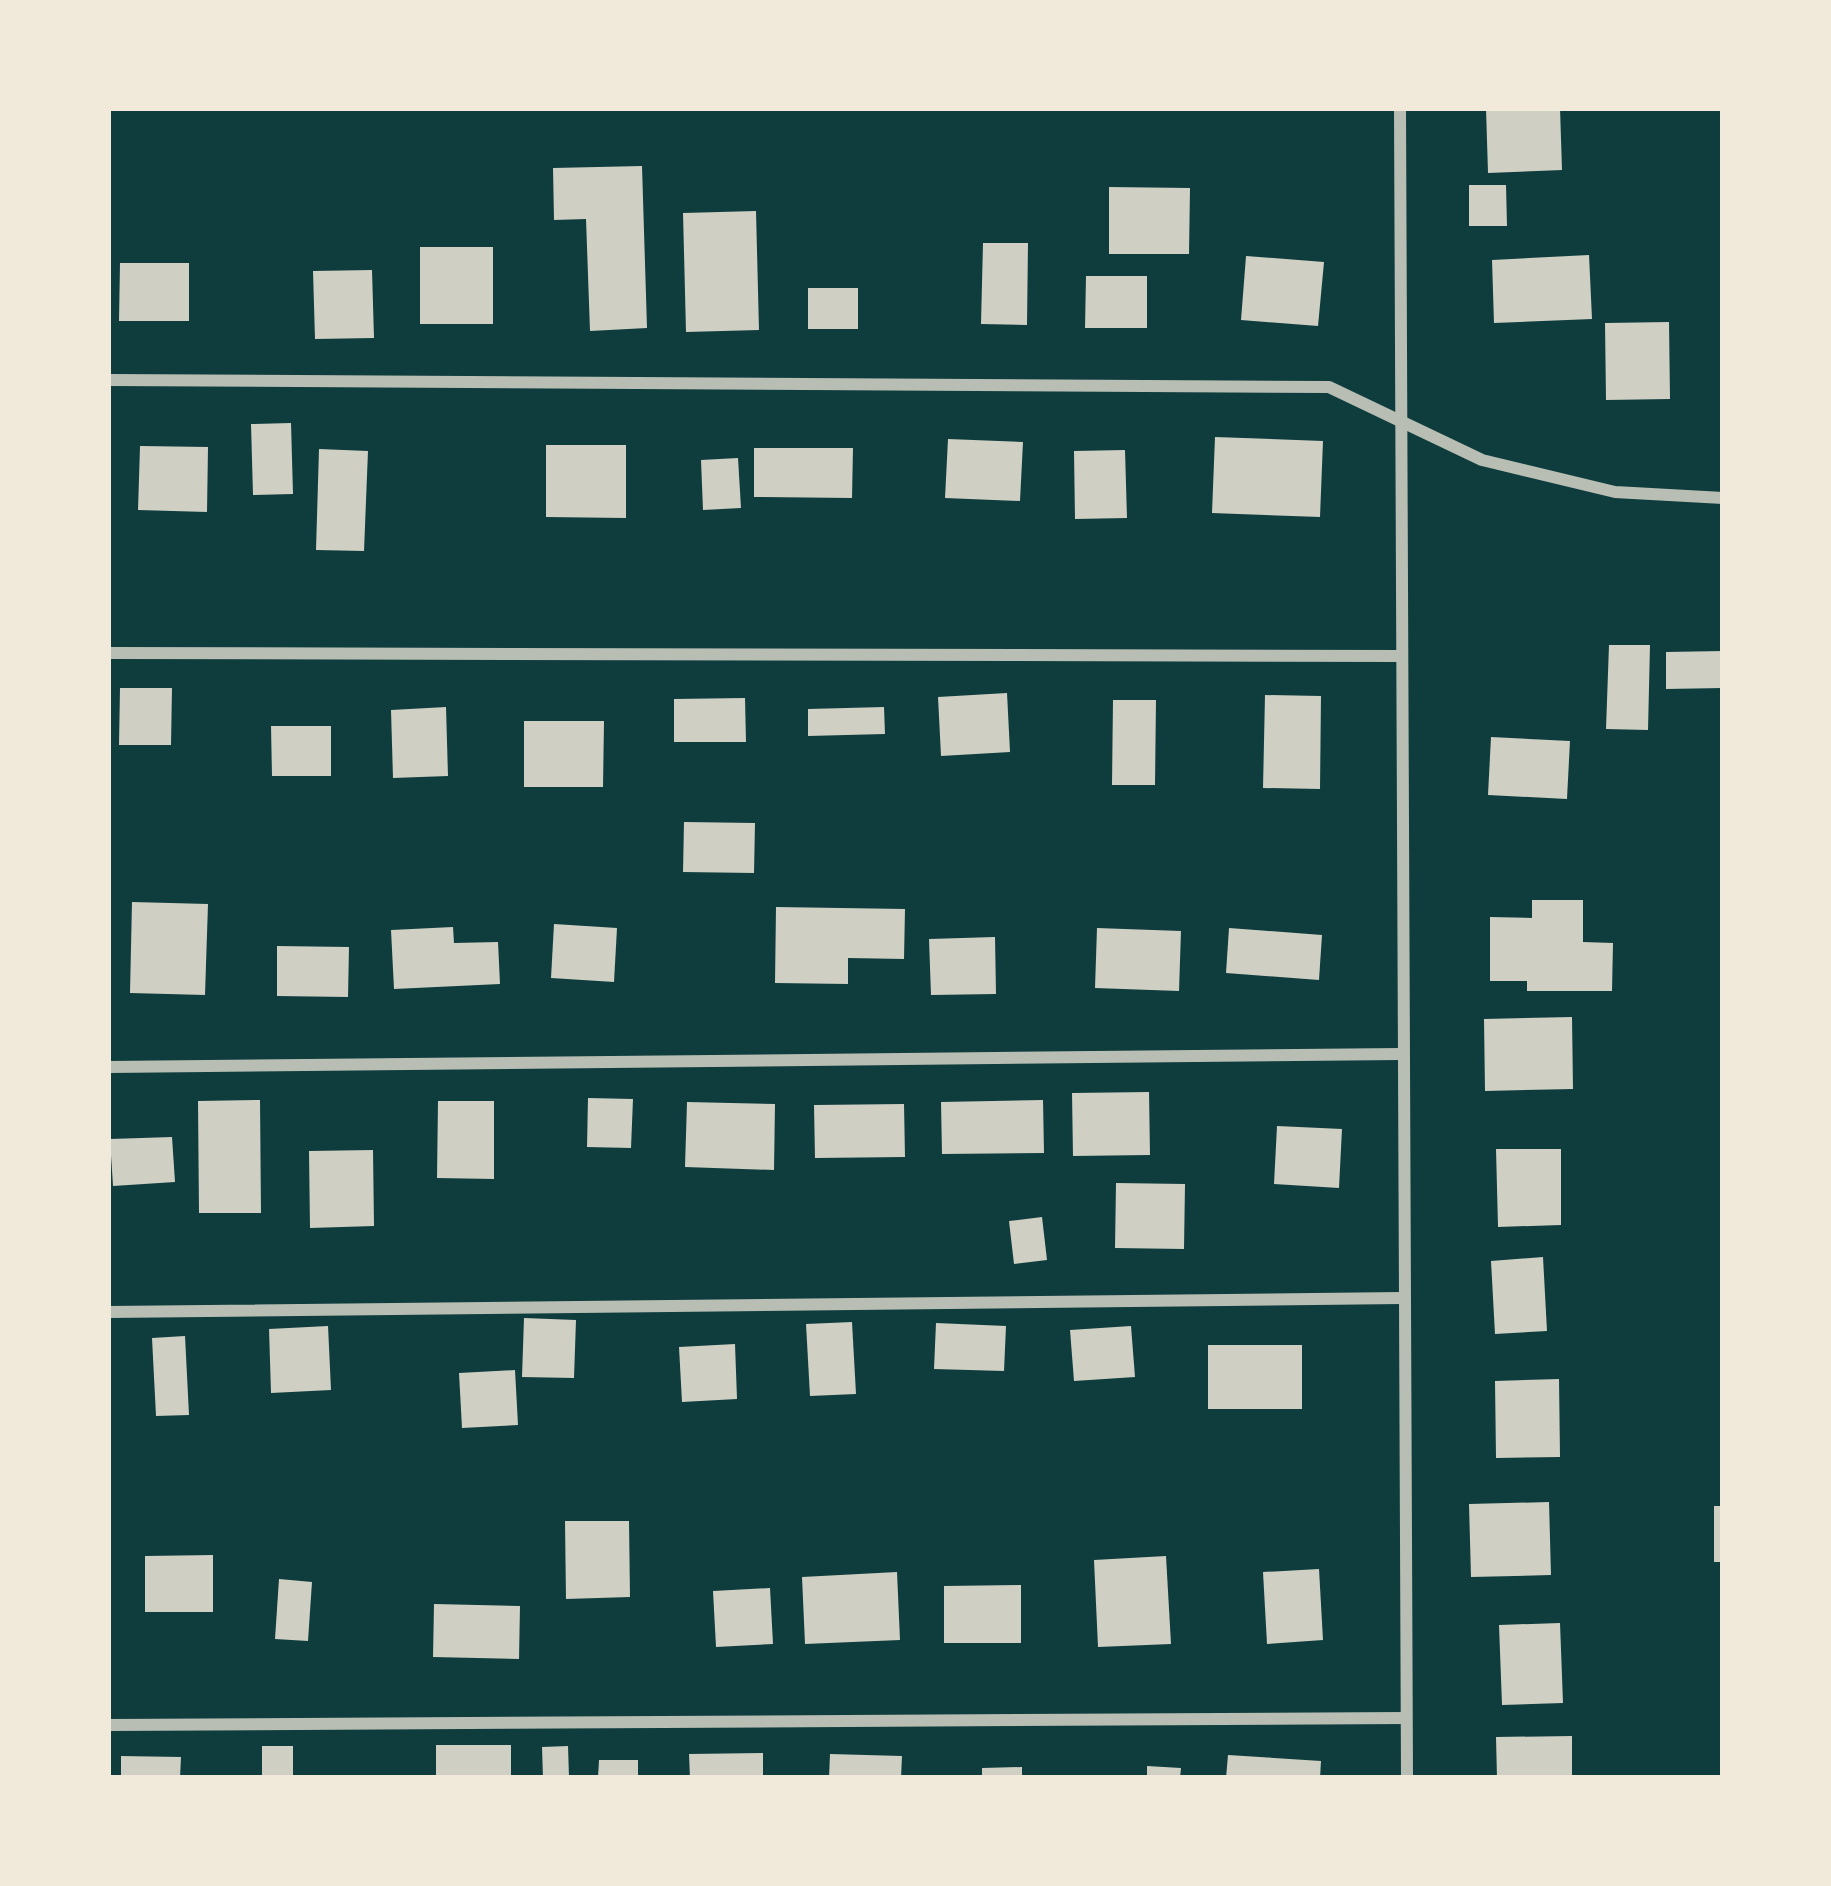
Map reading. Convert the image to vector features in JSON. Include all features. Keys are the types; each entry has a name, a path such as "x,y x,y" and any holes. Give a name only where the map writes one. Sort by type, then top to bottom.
{"street":[{"path":"1400,108 1405,421 1401,1054 1407,1778"},
{"path":"108,380 1329,387 1482,460 1615,492 1723,498"},
{"path":"108,653 1402,656"},
{"path":"108,1066 1401,1054"},
{"path":"108,1312 1402,1298"},
{"path":"108,1725 1406,1718"}],"building":[{"path":"1560,108 1562,170 1488,173 1486,109"},
{"path":"642,166 647,328 590,331 586,219 554,220 553,168"},
{"path":"1469,185 1506,185 1507,226 1469,226"},
{"path":"1109,187 1190,188 1189,254 1109,254"},
{"path":"756,211 759,330 686,332 683,213"},
{"path":"983,243 1028,243 1027,325 981,324"},
{"path":"420,247 493,247 493,324 420,324"},
{"path":"1589,255 1592,319 1494,323 1492,260"},
{"path":"1246,256 1324,262 1318,326 1241,320"},
{"path":"120,263 189,263 189,321 119,321"},
{"path":"372,270 374,338 315,339 313,271"},
{"path":"1086,276 1147,276 1147,328 1085,328"},
{"path":"808,288 858,288 858,329 808,329"},
{"path":"1669,322 1670,399 1606,400 1605,323"},
{"path":"291,423 293,494 253,495 251,424"},
{"path":"1215,437 1323,441 1320,517 1212,513"},
{"path":"948,439 1023,442 1020,501 945,498"},
{"path":"546,445 626,445 626,518 546,517"},
{"path":"140,446 208,447 207,512 138,510"},
{"path":"754,448 853,448 852,498 754,497"},
{"path":"319,449 368,451 364,551 316,550"},
{"path":"1125,450 1127,518 1075,519 1074,451"},
{"path":"738,458 741,508 703,510 701,460"},
{"path":"1609,645 1650,645 1648,730 1606,729"},
{"path":"1723,651 1723,688 1666,689 1666,652"},
{"path":"120,688 172,688 171,745 119,745"},
{"path":"1007,693 1010,752 941,756 938,697"},
{"path":"1265,695 1321,696 1320,789 1263,788"},
{"path":"745,698 746,742 674,742 674,699"},
{"path":"1113,700 1156,700 1155,785 1112,785"},
{"path":"446,707 448,776 393,778 391,710"},
{"path":"884,707 885,734 808,736 808,709"},
{"path":"524,721 604,721 603,787 524,787"},
{"path":"271,726 331,726 331,776 272,776"},
{"path":"1491,737 1570,741 1567,799 1488,795"},
{"path":"684,822 755,823 754,873 683,872"},
{"path":"1532,900 1583,900 1583,942 1613,943 1612,991 1527,991 1527,981 1490,981 1490,917 1532,918"},
{"path":"132,902 208,904 205,995 130,993"},
{"path":"776,907 905,909 904,959 848,958 848,984 775,983"},
{"path":"554,924 617,928 614,982 551,978"},
{"path":"453,927 454,943 498,942 500,984 394,989 391,930"},
{"path":"1097,928 1181,931 1179,991 1095,988"},
{"path":"1229,928 1322,935 1319,980 1226,973"},
{"path":"995,937 996,994 931,995 929,939"},
{"path":"277,946 349,947 348,997 277,996"},
{"path":"1572,1017 1573,1089 1485,1091 1484,1019"},
{"path":"1149,1092 1150,1155 1073,1156 1072,1093"},
{"path":"588,1098 633,1099 631,1148 587,1147"},
{"path":"260,1100 261,1213 199,1213 198,1101"},
{"path":"1043,1100 1044,1153 942,1154 941,1102"},
{"path":"438,1101 494,1101 494,1179 437,1178"},
{"path":"687,1102 775,1104 774,1170 685,1167"},
{"path":"904,1104 905,1157 815,1158 814,1105"},
{"path":"1277,1126 1342,1129 1339,1188 1274,1184"},
{"path":"172,1137 175,1182 113,1186 110,1139"},
{"path":"1496,1149 1561,1149 1561,1225 1498,1227"},
{"path":"373,1150 374,1226 310,1228 309,1151"},
{"path":"1116,1183 1185,1184 1184,1249 1115,1248"},
{"path":"1042,1217 1047,1260 1014,1264 1009,1221"},
{"path":"1543,1257 1547,1331 1495,1334 1491,1261"},
{"path":"524,1318 576,1320 574,1378 522,1377"},
{"path":"852,1322 856,1394 810,1396 806,1324"},
{"path":"936,1323 1006,1326 1004,1371 934,1369"},
{"path":"328,1326 331,1390 271,1393 269,1329"},
{"path":"1131,1326 1135,1377 1074,1381 1070,1330"},
{"path":"185,1336 189,1415 156,1416 152,1338"},
{"path":"735,1344 737,1399 682,1402 679,1347"},
{"path":"1208,1345 1302,1345 1302,1409 1208,1409"},
{"path":"515,1370 518,1425 462,1428 459,1373"},
{"path":"1559,1379 1560,1457 1496,1458 1495,1381"},
{"path":"1549,1502 1551,1575 1471,1577 1469,1504"},
{"path":"1714,1506 1723,1506 1723,1562 1714,1562"},
{"path":"565,1521 629,1521 630,1597 566,1599"},
{"path":"213,1555 213,1612 145,1612 145,1556"},
{"path":"1166,1556 1171,1644 1098,1647 1094,1560"},
{"path":"1319,1569 1323,1640 1267,1644 1263,1572"},
{"path":"897,1572 900,1640 805,1644 802,1577"},
{"path":"279,1579 312,1582 308,1641 275,1639"},
{"path":"1021,1585 1021,1643 944,1643 944,1586"},
{"path":"770,1588 773,1644 716,1647 713,1591"},
{"path":"434,1604 520,1606 519,1659 433,1657"},
{"path":"1560,1623 1563,1703 1502,1705 1499,1625"},
{"path":"1572,1736 1572,1778 1497,1778 1496,1737"},
{"path":"436,1745 511,1745 511,1778 436,1778"},
{"path":"262,1746 293,1746 293,1778 262,1778"},
{"path":"568,1746 569,1778 543,1778 542,1747"},
{"path":"763,1753 763,1778 690,1778 689,1754"},
{"path":"830,1754 902,1756 901,1778 829,1778"},
{"path":"1228,1755 1321,1761 1320,1778 1226,1778"},
{"path":"121,1756 181,1757 180,1778 121,1778"},
{"path":"599,1760 638,1760 638,1778 598,1778"},
{"path":"1147,1766 1181,1768 1180,1778 1147,1778"},
{"path":"1022,1767 1022,1778 982,1778 982,1768"}]}
